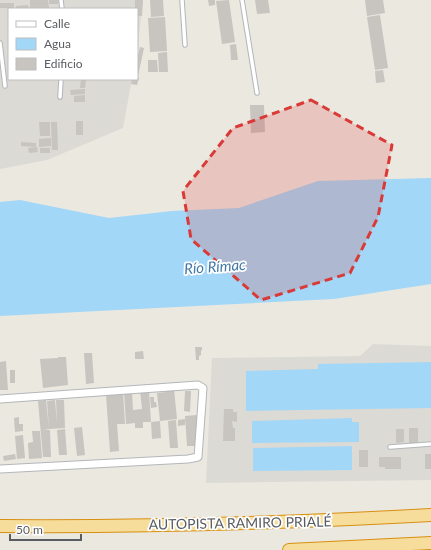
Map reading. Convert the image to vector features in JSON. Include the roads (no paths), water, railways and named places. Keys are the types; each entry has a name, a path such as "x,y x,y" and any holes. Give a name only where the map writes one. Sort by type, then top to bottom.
{"highway":[{"name":"AUTOPISTA RAMIRO PRIALÉ","path":"0,526 155,525 333,521 431,515"},
{"name":"AUTOPISTA RAMIRO PRIALÉ","path":"289,550 431,543"}],"street":[{"path":"0,399 198,384 203,388 198,457 173,460 0,469"}],"lane":[{"path":"182,0 185,45"},
{"path":"242,0 256,93"},
{"path":"0,42 5,86"},
{"path":"60,97 61,80"},
{"path":"390,447 431,444"}],"water":[{"name":"Río Rímac","path":"431,178 431,284 334,299 0,316 0,202 20,200 109,218 172,211 239,208 318,181"},
{"path":"431,362 431,408 246,411 246,371 318,369 318,364"},
{"path":"352,418 352,422 359,422 359,442 252,443 252,421"},
{"path":"352,446 352,470 253,471 253,448"}]}
